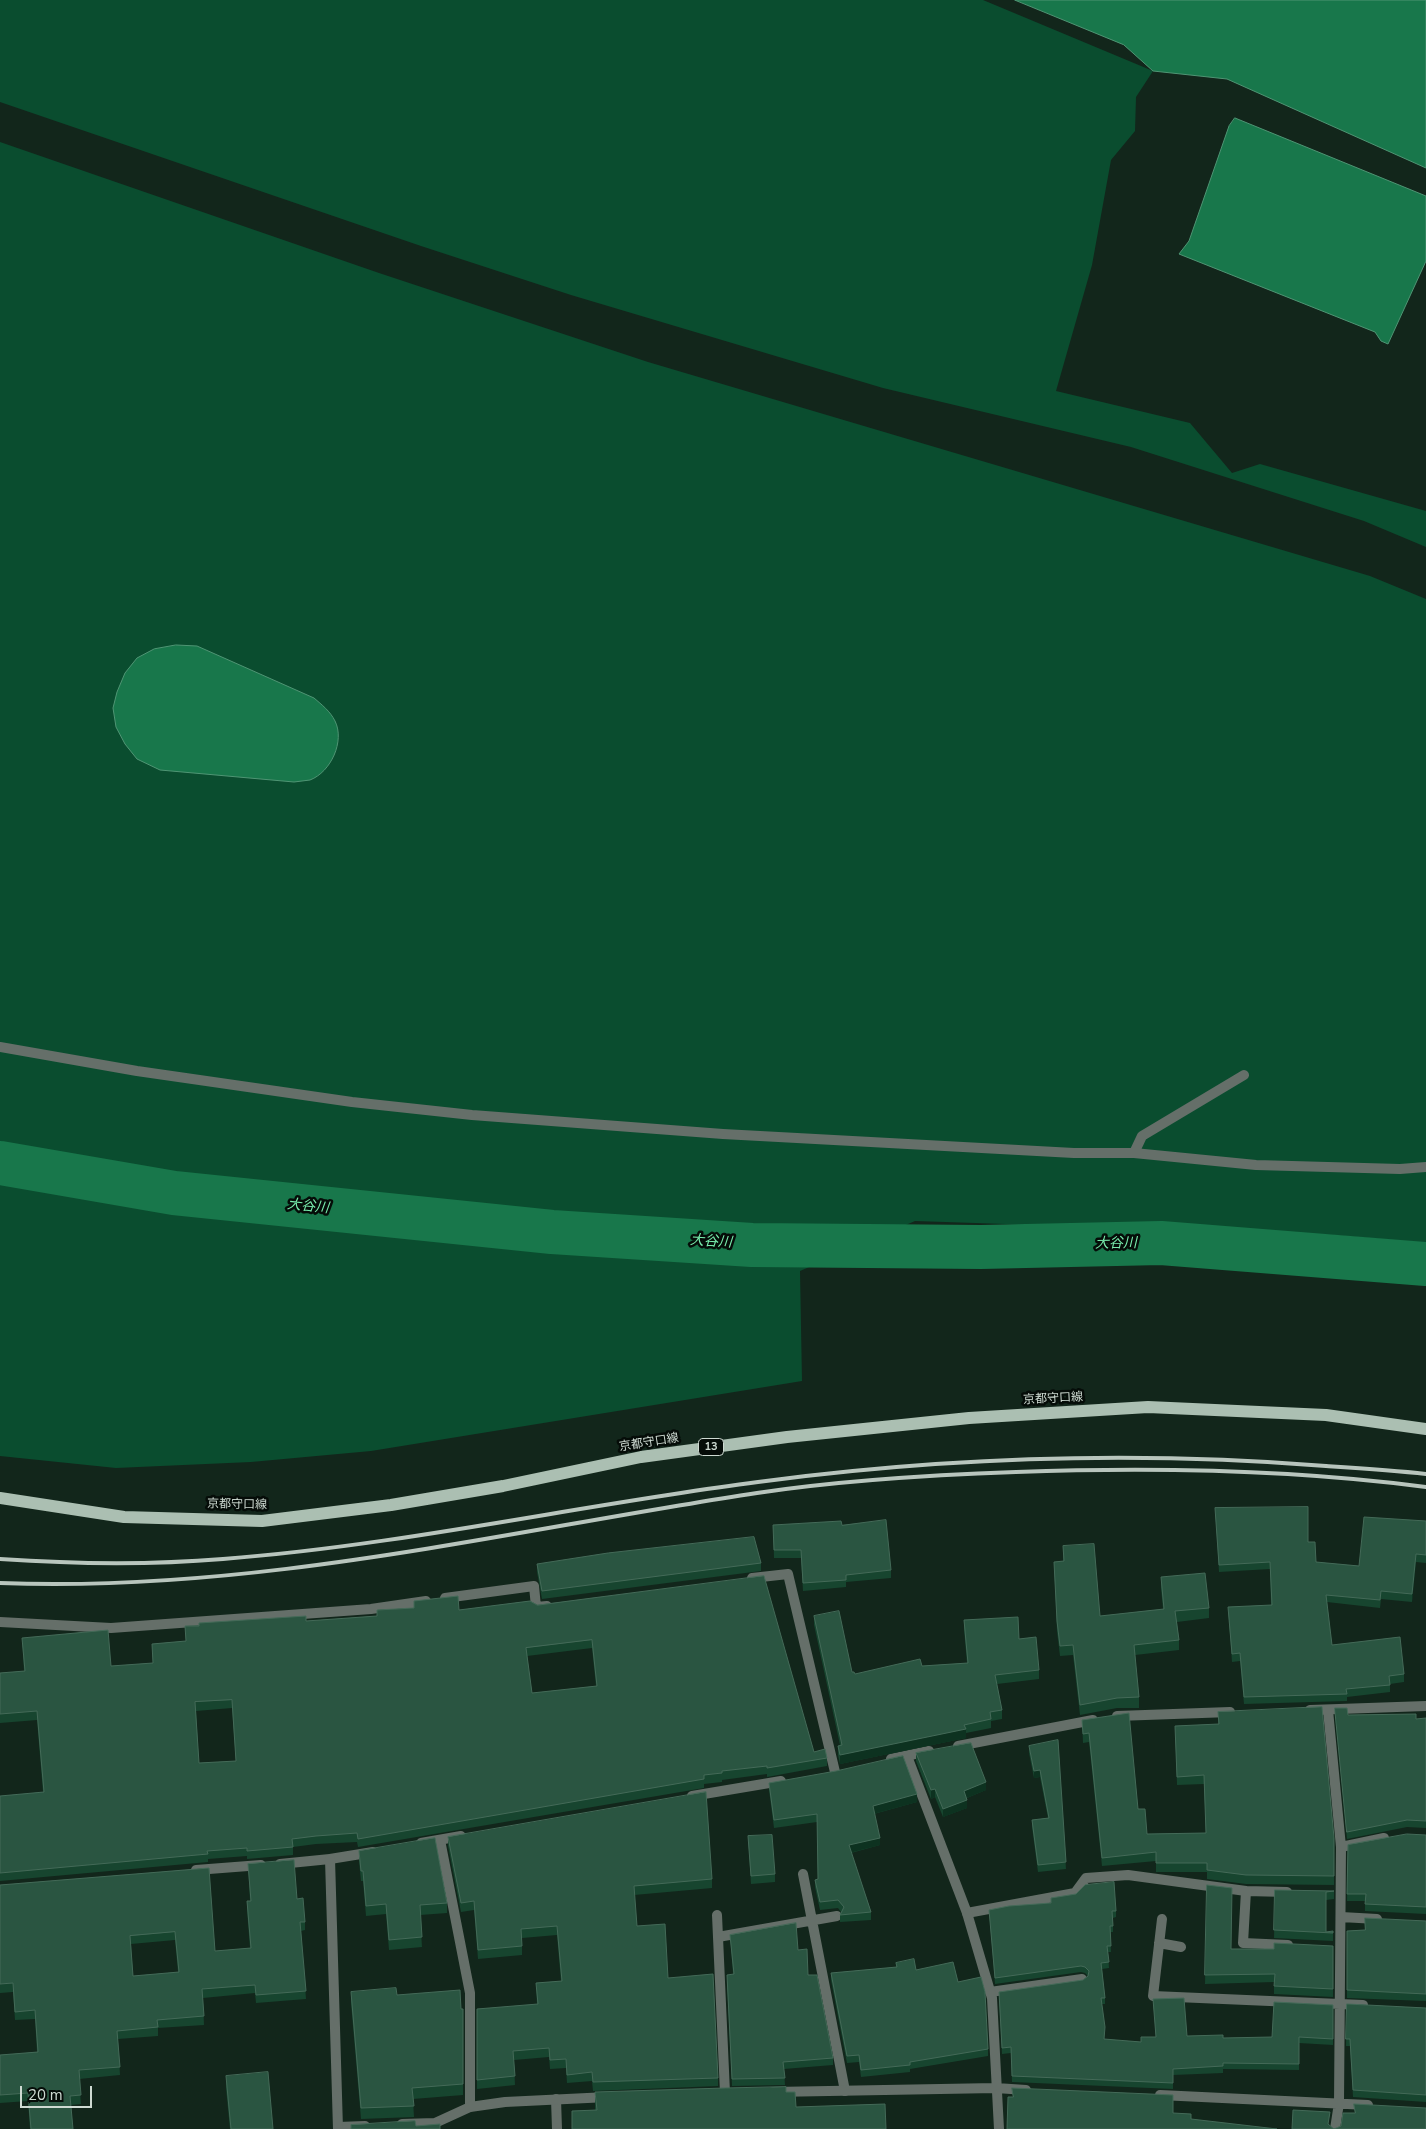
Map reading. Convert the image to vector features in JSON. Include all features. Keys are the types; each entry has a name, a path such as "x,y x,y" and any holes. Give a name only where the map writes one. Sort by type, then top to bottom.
{"main road":[{"name":"京都守口線","path":"0,1498 124,1517 262,1521 391,1505 494,1488 641,1456 787,1437 969,1418 1148,1407 1326,1415 1426,1429"}],"street":[{"path":"0,1047 137,1071 332,1099 472,1115 733,1134 1074,1153 1134,1153 1256,1165 1426,1167"},
{"path":"1134,1153 1142,1136 1244,1074"},
{"path":"739,1580 788,1574 835,1771"},
{"path":"0,1622 120,1628 371,1609 534,1586 536,1607 555,1605"},
{"path":"1300,1711 1426,1706"},
{"path":"1328,1710 1341,1847 1336,1892 1341,1918 1336,1948 1340,2004 1339,2103 1335,2129"},
{"path":"880,1762 1118,1715 1242,1712"},
{"path":"907,1756 967,1912 992,1998 1000,2129"},
{"path":"680,1798 796,1778"},
{"path":"412,1845 469,1835"},
{"path":"1341,1847 1397,1836"},
{"path":"440,1840 470,1993 470,2107"},
{"path":"184,1871 330,1860 385,1850"},
{"path":"330,1860 338,2128 435,2123 470,2107 505,2102 615,2097"},
{"path":"803,1874 845,2091"},
{"path":"967,1912 1075,1893 1086,1878 1094,1877 1128,1875 1246,1891 1293,1892"},
{"path":"1246,1891 1242,1943 1301,1946"},
{"path":"718,1915 725,2093"},
{"path":"718,1936 837,1916"},
{"path":"1341,1918 1388,1919"},
{"path":"1162,1919 1153,1996 1378,2006"},
{"path":"1159,1943 1180,1946"},
{"path":"990,1992 1082,1979"},
{"path":"765,2092 996,2088 1035,2090"},
{"path":"1153,2095 1378,2106"},
{"path":"556,2099 558,2129"}],"shaded area":[{"path":"0,0 983,0 1153,71 1136,97 1135,131 1111,160 1092,265 1056,391 1190,423 1232,473 1260,464 1426,511 1426,547 1364,521 1131,447 883,388 571,295 421,246 0,102"},
{"path":"1015,0 1426,0 1426,168 1227,79 1153,71 1124,45"},
{"path":"1235,118 1426,196 1426,261 1388,344 1381,341 1375,332 1179,254 1189,241 1229,126"},
{"path":"0,142 379,273 648,362 1370,576 1426,599 1426,1243 1334,1235 915,1221 800,1271 802,1381 371,1451 251,1462 116,1468 0,1456"},
{"path":"176,645 197,646 314,698 331,714 338,729 337,746 330,763 318,776 310,780 294,782 160,770 137,759 125,744 116,727 113,708 117,692 125,673 137,658 154,649"}],"building":[{"path":"1308,1507 1308,1542 1315,1542 1316,1562 1359,1566 1364,1517 1426,1521 1426,1555 1416,1554 1412,1594 1381,1591 1380,1600 1326,1595 1332,1645 1400,1637 1404,1674 1389,1676 1390,1685 1346,1689 1347,1694 1244,1697 1240,1653 1232,1654 1228,1607 1272,1605 1270,1562 1219,1565 1215,1508"},
{"path":"886,1520 891,1570 846,1575 846,1580 803,1583 801,1550 774,1550 773,1525 841,1521 842,1525"},
{"path":"754,1537 761,1563 542,1591 537,1564 608,1553"},
{"path":"1094,1544 1100,1616 1164,1609 1161,1577 1205,1573 1209,1608 1175,1611 1179,1640 1134,1645 1139,1697 1117,1698 1080,1705 1073,1645 1060,1646 1054,1562 1064,1561 1063,1546"},
{"path":"764,1576 814,1752 825,1749 827,1758 767,1768 767,1766 722,1771 722,1773 704,1775 704,1779 358,1839 357,1833 316,1836 292,1839 293,1847 247,1851 247,1848 207,1851 208,1854 0,1873 0,1796 44,1792 37,1711 0,1714 0,1673 25,1671 22,1638 108,1630 111,1666 153,1663 152,1644 186,1641 185,1626 199,1626 199,1623 306,1616 306,1621 377,1616 377,1610 414,1608 414,1601 458,1596 459,1610 530,1601 537,1605","holes":["592,1640 597,1686 532,1693 526,1648","232,1700 236,1761 199,1763 195,1702"]},
{"path":"839,1611 852,1672 855,1674 920,1659 922,1666 968,1663 964,1620 1018,1617 1019,1639 1036,1637 1039,1670 995,1675 1002,1710 990,1712 991,1719 964,1725 966,1729 840,1755 838,1746 842,1745 814,1616"},
{"path":"1322,1707 1334,1838 1334,1876 1246,1875 1207,1870 1207,1863 1156,1863 1156,1852 1102,1858 1089,1733 1083,1734 1082,1720 1129,1713 1138,1809 1145,1809 1147,1834 1206,1833 1204,1775 1177,1777 1175,1726 1219,1724 1218,1712"},
{"path":"1335,1708 1347,1708 1348,1715 1416,1714 1416,1719 1426,1718 1426,1821 1407,1820 1347,1832"},
{"path":"1058,1740 1066,1862 1038,1865 1032,1820 1049,1818 1040,1770 1034,1771 1029,1746"},
{"path":"971,1743 986,1782 964,1791 967,1800 943,1809 935,1789 931,1790 916,1753"},
{"path":"903,1756 917,1794 873,1806 880,1838 849,1845 871,1912 840,1915 844,1907 838,1900 820,1902 815,1880 818,1879 817,1814 774,1820 769,1783"},
{"path":"706,1792 712,1879 634,1886 637,1926 665,1924 668,1978 713,1974 718,2078 593,2082 592,2072 567,2075 566,2059 550,2060 549,2048 513,2051 515,2076 477,2080 477,2009 538,2004 536,1983 562,1981 557,1926 521,1929 522,1946 478,1950 474,1901 461,1903 448,1837"},
{"path":"1407,1834 1426,1835 1426,1907 1365,1904 1366,1894 1347,1894 1348,1845"},
{"path":"772,1835 775,1874 751,1876 748,1836"},
{"path":"435,1838 447,1903 420,1905 422,1937 389,1940 386,1904 366,1906 359,1851"},
{"path":"294,1860 297,1899 303,1898 305,1922 300,1922 306,1991 256,1995 255,1985 202,1989 204,2016 157,2020 158,2027 117,2031 120,2067 79,2070 81,2095 70,2096 73,2129 31,2129 28,2093 0,2095 0,2055 38,2052 35,2010 15,2012 13,1983 0,1984 0,1885 209,1868 215,1951 251,1948 247,1901 251,1901 248,1864","holes":["175,1932 179,1972 133,1976 130,1936"]},
{"path":"1114,1882 1116,1911 1112,1911 1113,1926 1110,1926 1111,1946 1107,1946 1109,1962 1101,1963 1105,1998 1101,1998 1105,2027 1104,2039 1141,2042 1141,2037 1156,2037 1153,1999 1184,1998 1187,2036 1223,2035 1223,2038 1272,2037 1274,2002 1333,2005 1333,2039 1299,2037 1299,2064 1223,2063 1223,2066 1173,2069 1173,2083 1012,2076 1011,2047 1002,2048 999,1992 1083,1980 1088,1976 1089,1971 1081,1966 995,1978 989,1910 1009,1906 1051,1903 1051,1898 1076,1894 1085,1885"},
{"path":"1207,1885 1232,1888 1231,1949 1274,1949 1274,1943 1333,1946 1333,1989 1274,1986 1275,1974 1205,1975"},
{"path":"1275,1890 1334,1891 1326,1892 1326,1932 1333,1931 1333,1933 1274,1930"},
{"path":"1365,1918 1426,1921 1426,1994 1347,1990 1347,1931 1365,1930"},
{"path":"796,1923 798,1950 807,1949 808,1975 817,1975 833,2058 783,2062 785,2078 732,2079 727,1975 734,1974 730,1935"},
{"path":"914,1959 916,1970 953,1962 958,1982 981,1977 985,1992 988,2049 910,2062 910,2065 861,2070 859,2055 847,2056 831,1973 897,1967 896,1963"},
{"path":"396,1988 397,1995 460,1990 461,2009 463,2009 463,2084 412,2088 414,2106 361,2108 351,1992"},
{"path":"1347,2004 1426,2008 1426,2095 1353,2090 1350,2039 1346,2039"},
{"path":"268,2072 273,2129 231,2129 226,2076"},
{"path":"786,2087 786,2092 795,2092 796,2107 885,2104 886,2129 572,2129 572,2111 597,2110 595,2092"},
{"path":"1012,2088 1173,2095 1173,2113 1191,2114 1191,2119 1277,2129 1007,2129 1008,2097 1013,2097"},
{"path":"1354,2104 1426,2108 1426,2129 1334,2129 1341,2126 1343,2113 1355,2113"},
{"path":"1293,2110 1330,2112 1328,2124 1334,2129 1292,2129"},
{"path":"415,2121 416,2126 440,2124 440,2129 351,2129 351,2125"}],"waterway":[{"name":"大谷川","path":"0,1163 174,1193 552,1232 752,1245 981,1247 1161,1243 1426,1264"}],"railway":[{"path":"0,1559 83,1563 140,1563 195,1561 290,1553 424,1535 691,1491 758,1482 899,1467 971,1462 1042,1459 1184,1459 1255,1461 1426,1474"},
{"path":"0,1583 96,1584 286,1569 475,1541 757,1493 854,1481 1067,1470 1170,1470 1323,1476 1426,1487"}]}
